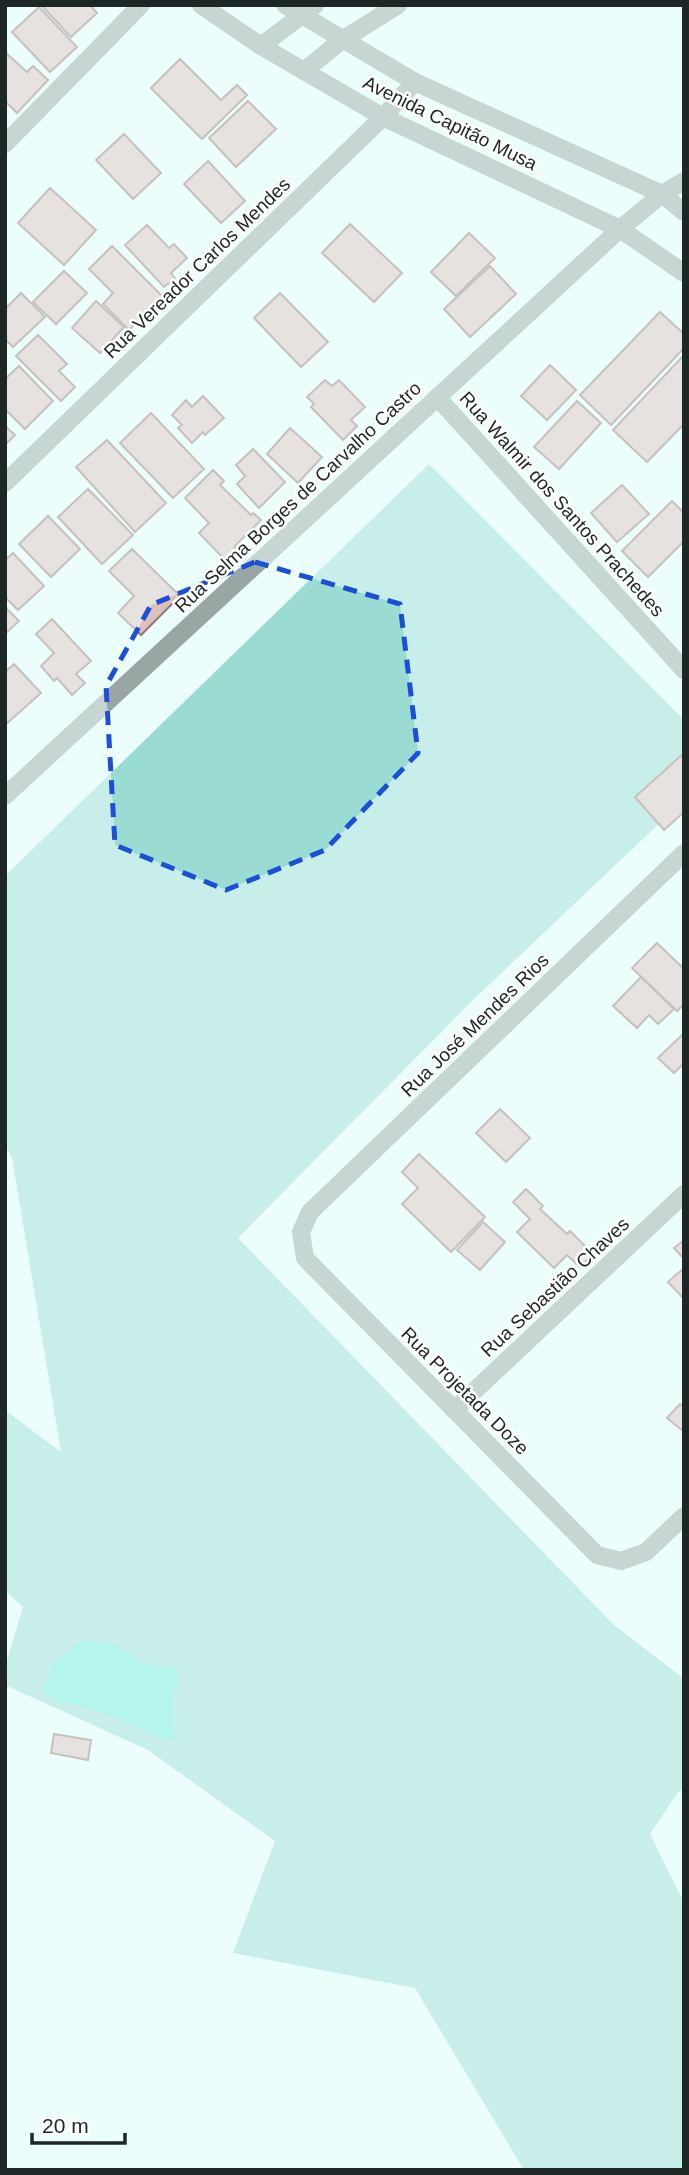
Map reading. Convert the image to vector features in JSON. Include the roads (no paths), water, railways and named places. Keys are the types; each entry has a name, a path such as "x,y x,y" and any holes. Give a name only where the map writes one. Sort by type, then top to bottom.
{"street":[{"path":"5,144 141,5"},
{"name":"Avenida Capitão Musa","path":"201,5 261,46 383,117 620,229 684,273"},
{"path":"304,71 342,40 398,5"},
{"path":"261,46 300,9"},
{"name":"Avenida Capitão Musa","path":"300,9 342,40 415,82 662,194 684,212"},
{"name":"Rua Vereador Carlos Mendes","path":"5,483 383,117 415,82"},
{"name":"Rua Selma Borges de Carvalho Castro","path":"5,796 620,229 662,194 684,181"},
{"name":"Rua Walmir dos Santos Prachedes","path":"437,397 684,670"},
{"name":"Rua José Mendes Rios","path":"301,1232 310,1212 684,853"},
{"name":"Rua Sebastião Chaves","path":"454,1410 684,1194"},
{"name":"Rua Projetada Doze","path":"301,1232 305,1258 597,1555 621,1561 646,1552 684,1516"}]}
